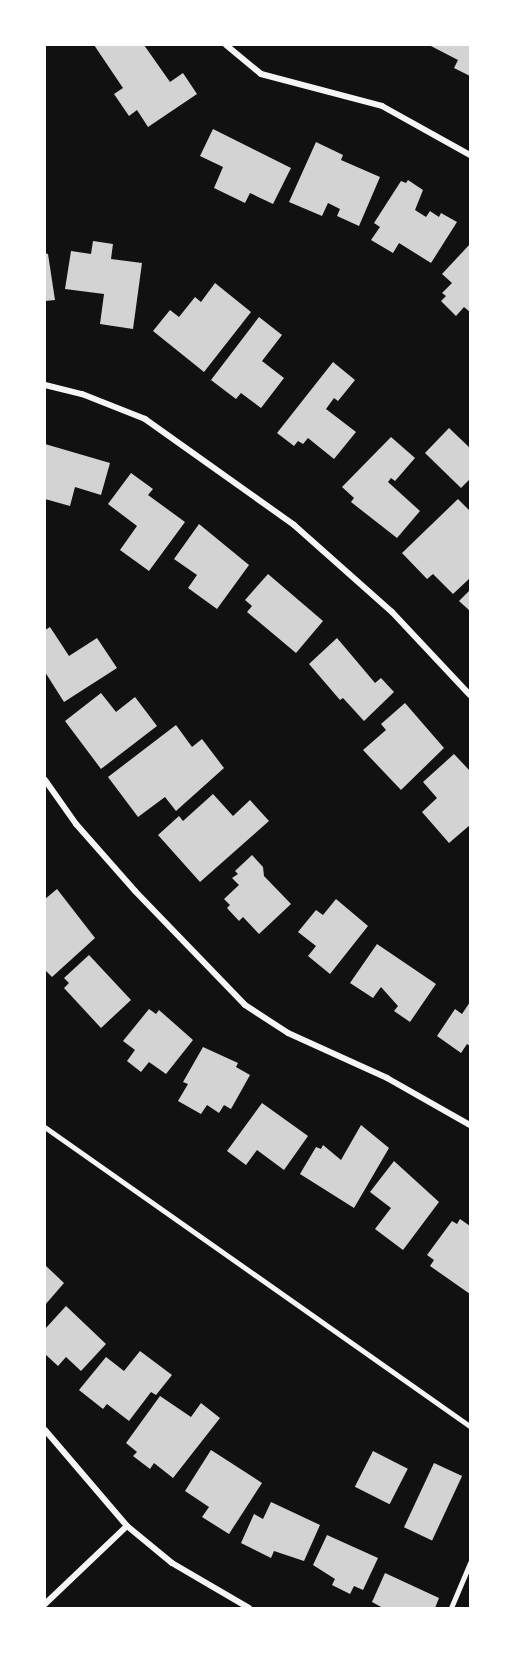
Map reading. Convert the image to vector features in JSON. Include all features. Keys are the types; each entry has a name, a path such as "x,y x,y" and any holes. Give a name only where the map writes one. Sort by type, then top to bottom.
{"street":[{"path":"226,45 261,74 382,106 470,155"},
{"path":"45,385 82,393 145,419 294,525 392,612 470,695"},
{"path":"45,780 76,824 135,891 245,1005 288,1033 387,1078 470,1125"},
{"path":"45,1430 127,1526 172,1563 249,1608"},
{"path":"45,1604 127,1526"}],"lane":[{"path":"45,1127 470,1426"},
{"path":"451,1608 470,1563"}],"building":[{"path":"94,45 144,45 170,82 183,73 197,94 148,127 137,110 129,116 114,94 123,88"},
{"path":"429,45 470,45 470,76 454,68 458,60"},
{"path":"213,129 291,168 273,204 250,193 245,203 214,188 223,167 200,156"},
{"path":"316,142 343,155 341,160 380,177 359,226 337,216 340,209 328,203 322,216 289,202"},
{"path":"408,180 423,190 415,210 426,217 430,211 439,217 441,213 457,222 431,263 399,243 393,253 371,240 380,227 374,223 401,181 406,183"},
{"path":"93,241 113,244 111,259 142,263 133,329 100,324 104,294 65,289 71,251 91,254"},
{"path":"470,244 470,312 464,307 456,316 441,301 446,296 442,293 452,283 442,274"},
{"path":"45,253 48,254 55,300 45,301"},
{"path":"215,283 251,312 204,372 153,331 170,310 179,317 195,297 201,302"},
{"path":"259,317 282,335 262,361 284,378 261,408 241,393 236,399 211,380"},
{"path":"333,362 355,380 338,401 334,398 326,409 356,432 334,459 308,438 303,444 298,441 294,446 277,433"},
{"path":"449,428 470,448 470,479 461,488 425,453"},
{"path":"391,437 415,458 395,481 391,478 388,482 420,511 397,538 351,502 354,498 342,487"},
{"path":"45,444 110,463 101,495 75,487 70,506 45,499"},
{"path":"131,473 153,489 148,495 185,522 149,571 120,550 137,526 108,504"},
{"path":"458,499 470,511 470,578 453,594 433,574 427,579 402,553"},
{"path":"199,524 249,565 217,609 188,588 197,575 174,559"},
{"path":"268,574 323,621 296,653 247,612 252,606 245,600"},
{"path":"470,590 470,611 459,601"},
{"path":"50,627 69,656 97,638 117,668 64,702 45,672 45,630"},
{"path":"337,638 375,683 381,678 394,692 364,721 343,698 340,700 309,664"},
{"path":"101,693 116,712 135,697 157,726 101,769 65,721"},
{"path":"405,703 444,748 401,790 363,750 386,730 381,724"},
{"path":"176,725 192,747 202,739 224,768 176,811 165,797 138,817 108,777"},
{"path":"454,754 470,771 470,825 449,843 422,812 437,798 423,782"},
{"path":"213,794 233,816 250,800 269,821 200,882 158,835 179,816 183,821"},
{"path":"252,855 263,867 264,876 291,904 259,934 243,917 239,921 227,908 230,905 224,899 239,885 232,878 238,874 235,871"},
{"path":"57,889 95,938 52,977 45,970 45,899"},
{"path":"336,899 368,926 330,974 308,956 316,946 298,932 316,910 323,915"},
{"path":"377,944 436,984 410,1022 394,1011 398,1006 381,987 373,998 350,983"},
{"path":"89,955 131,1000 101,1028 64,988 69,983 64,978"},
{"path":"470,1002 470,1046 467,1044 461,1053 437,1036 455,1009 462,1014"},
{"path":"149,1009 156,1014 159,1010 193,1040 166,1074 149,1062 141,1072 127,1061 135,1050 123,1041"},
{"path":"203,1047 238,1063 236,1067 250,1075 231,1109 224,1105 219,1113 207,1105 201,1114 178,1101 188,1084 183,1082"},
{"path":"262,1103 308,1136 284,1170 257,1150 246,1165 227,1151"},
{"path":"361,1125 389,1148 354,1208 300,1174 316,1147 321,1149 323,1145 341,1160"},
{"path":"394,1161 439,1202 403,1250 375,1229 391,1208 370,1192"},
{"path":"460,1219 470,1226 470,1294 430,1266 434,1260 427,1255 452,1221 457,1224"},
{"path":"45,1265 64,1283 45,1305"},
{"path":"66,1306 106,1344 81,1371 66,1357 58,1366 45,1354 45,1329"},
{"path":"140,1351 172,1375 156,1395 151,1392 129,1421 107,1404 103,1409 79,1390 106,1357 124,1371"},
{"path":"160,1396 191,1417 201,1403 220,1418 173,1478 154,1463 150,1469 133,1456 137,1452 126,1443"},
{"path":"211,1450 262,1483 229,1534 202,1517 209,1507 185,1491"},
{"path":"373,1451 408,1469 390,1504 355,1487"},
{"path":"434,1463 462,1476 432,1540 404,1527"},
{"path":"271,1502 320,1525 304,1561 274,1551 271,1558 241,1543 254,1514 263,1519"},
{"path":"327,1535 378,1558 363,1590 354,1586 350,1594 332,1585 335,1579 313,1565"},
{"path":"385,1573 439,1598 435,1608 383,1608 372,1602"}]}
